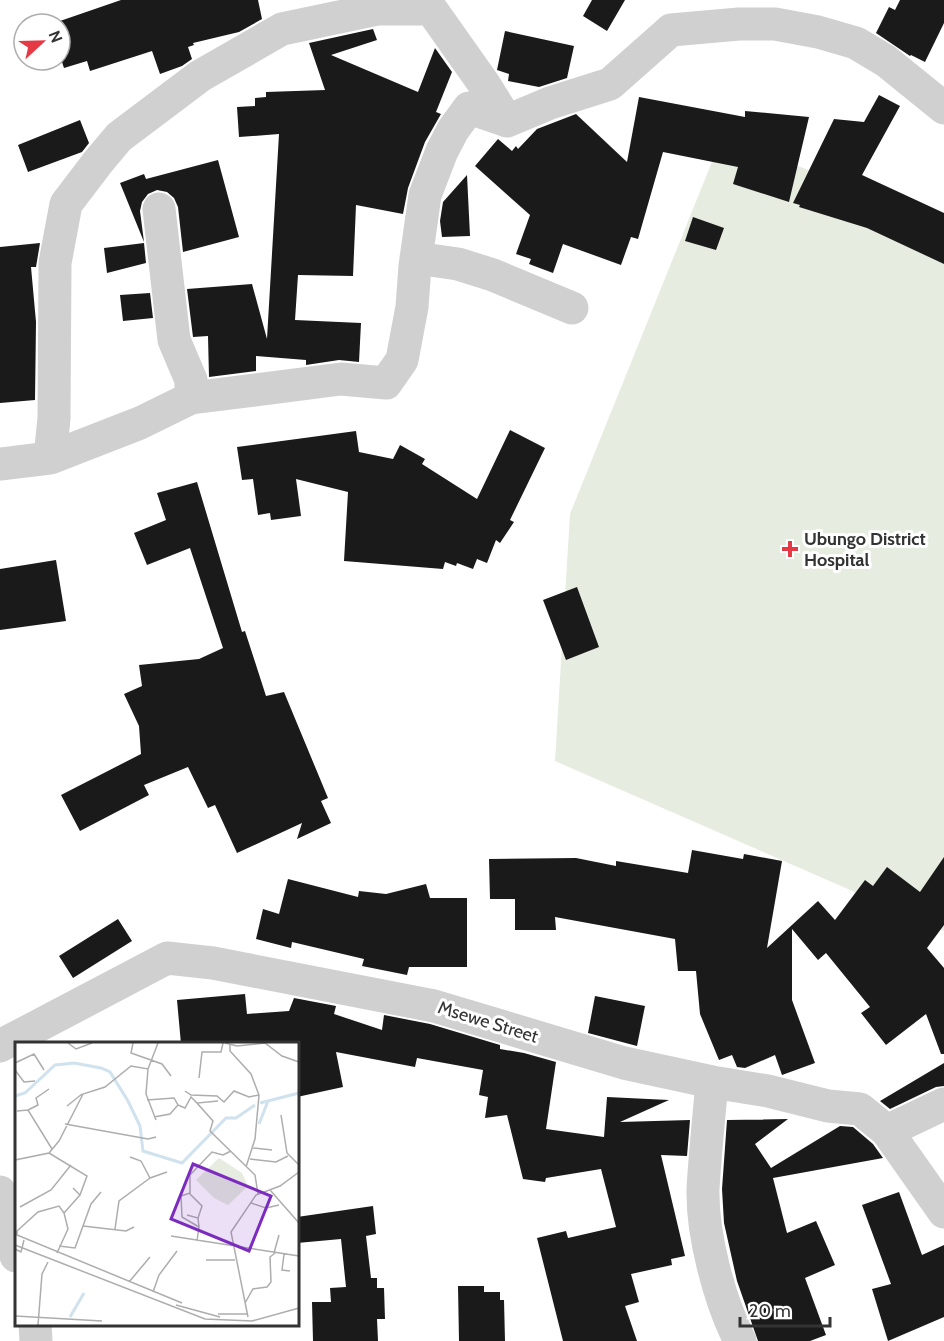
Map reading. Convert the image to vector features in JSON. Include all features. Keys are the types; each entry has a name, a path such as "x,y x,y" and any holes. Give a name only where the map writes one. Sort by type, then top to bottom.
{"street":[{"path":"50,458 54,418 55,263 66,204 119,137 200,76 282,29 378,9 431,9 507,121"},
{"path":"0,464 50,458 140,423 191,398 341,379 386,383 402,360 412,307 424,195 453,130 469,108 507,121 550,103 610,84 671,30 739,24 775,24 818,32 856,43 886,61 944,108"},
{"path":"159,209 174,340 191,380 191,398"},
{"path":"416,258 458,264 493,275 572,308"},
{"name":"Msewe Street","path":"0,1046 167,958 213,963 434,1006 624,1063 712,1082 768,1091 828,1106 860,1109 887,1131 944,1212"},
{"path":"712,1082 703,1190 706,1234 717,1278 740,1341"},
{"path":"887,1131 944,1104"},
{"path":"0,1192 15,1252"},
{"path":"35,1326 36,1341"}],"shaded area":[{"path":"722,137 842,183 944,233 944,931 555,761 570,514"}],"building":[{"path":"121,0 258,0 262,19 239,32 193,43 194,45 188,47 192,59 182,66 160,74 152,51 90,71 87,61 72,66 72,17"},
{"path":"592,0 625,0 607,31 583,16"},
{"path":"900,0 944,0 944,23 925,62 910,56 876,33 889,7 895,10"},
{"path":"373,29 377,40 331,55 418,92 435,48 452,72 436,112 441,114 425,142 408,188 403,214 356,205 353,276 298,275 295,320 361,323 359,362 339,360 306,365 306,360 256,356 256,371 209,377 208,336 193,337 187,289 252,284 267,339 279,134 239,137 237,107 255,106 255,98 266,97 266,92 325,90 309,43"},
{"path":"505,31 574,46 567,78 539,87 508,81 509,74 497,70"},
{"path":"879,95 900,106 862,175 944,213 944,264 867,228 799,207 800,205 793,203 834,119 864,122"},
{"path":"639,97 745,117 745,111 809,117 789,202 733,184 738,167 663,152 638,239 631,237 621,265 563,244 553,273 529,264 531,259 516,254 530,215 475,166 498,139 512,151 516,146 518,149 537,129 576,114 627,162"},
{"path":"80,120 89,143 82,152 28,172 18,145"},
{"path":"218,160 239,237 183,252 178,207 174,198 167,192 157,190 148,194 142,202 140,211 144,242 120,183 144,174 146,179"},
{"path":"467,175 470,236 442,237 440,221 443,202"},
{"path":"693,217 724,228 716,250 685,241"},
{"path":"40,243 36,267 31,267 36,322 35,400 0,403 0,247"},
{"path":"144,243 146,263 107,273 104,248"},
{"path":"150,293 153,318 123,321 120,295"},
{"path":"510,430 545,448 510,520 514,522 500,543 496,540 487,563 477,559 473,569 457,563 456,566 445,562 443,569 344,561 348,492 296,479 301,516 271,520 270,513 258,515 253,479 242,480 237,447 356,431 359,452 393,459 400,445 425,459 422,464 477,499"},
{"path":"197,482 242,632 245,631 266,696 284,692 328,798 321,801 331,823 297,839 302,823 237,853 215,805 208,808 188,767 144,785 149,795 80,831 61,795 141,754 139,726 124,694 142,686 139,665 199,659 223,648 190,548 147,565 134,533 166,520 157,493"},
{"path":"56,560 66,621 0,630 0,569"},
{"path":"577,587 599,647 566,660 543,600"},
{"path":"692,850 743,859 744,854 782,861 767,948 818,901 835,920 865,880 873,886 887,867 920,892 944,857 944,925 927,948 944,968 944,1054 941,1054 926,1014 886,1045 861,1013 870,1007 826,953 818,960 792,929 792,1000 815,1063 782,1075 775,1055 745,1068 737,1067 732,1055 719,1060 700,1014 696,971 678,971 675,939 555,917 556,930 515,930 515,899 490,899 489,859 576,858 616,866 616,861 688,873"},
{"path":"288,879 358,897 359,891 386,894 426,884 430,898 467,898 467,967 409,967 407,975 362,966 364,959 292,942 291,948 256,939 263,909 279,914"},
{"path":"118,919 132,941 73,978 59,956"},
{"path":"245,994 247,1014 289,1011 294,998 336,1006 334,1014 382,1030 384,1015 430,1024 500,1045 500,1049 556,1062 546,1129 604,1137 607,1097 669,1100 620,1122 690,1120 687,1156 661,1155 685,1256 671,1259 672,1265 631,1274 639,1302 625,1306 637,1341 563,1341 537,1238 566,1231 568,1238 616,1227 601,1169 546,1178 545,1182 523,1179 507,1115 485,1118 488,1097 479,1095 483,1070 417,1058 415,1067 336,1052 343,1087 298,1097 298,1042 181,1042 177,1000"},
{"path":"595,996 645,1006 637,1046 588,1033"},
{"path":"944,1063 944,1086 936,1087 890,1109 880,1101"},
{"path":"788,1119 755,1144 771,1168 840,1126 853,1127 873,1144 883,1158 773,1178 787,1233 816,1221 835,1265 805,1278 826,1335 810,1341 758,1341 737,1281 724,1223 722,1189 727,1120"},
{"path":"899,1192 922,1255 944,1245 944,1317 888,1341 872,1289 891,1284 862,1205"},
{"path":"373,1206 376,1234 366,1236 371,1278 377,1278 377,1288 384,1288 385,1319 377,1319 378,1341 313,1341 312,1302 331,1302 330,1288 346,1287 341,1239 298,1243 298,1217"},
{"path":"458,1286 484,1286 484,1292 500,1292 500,1300 504,1300 505,1341 459,1341"}],"place":[{"name":"Ubungo District Hospital","path":"790,549"}]}
